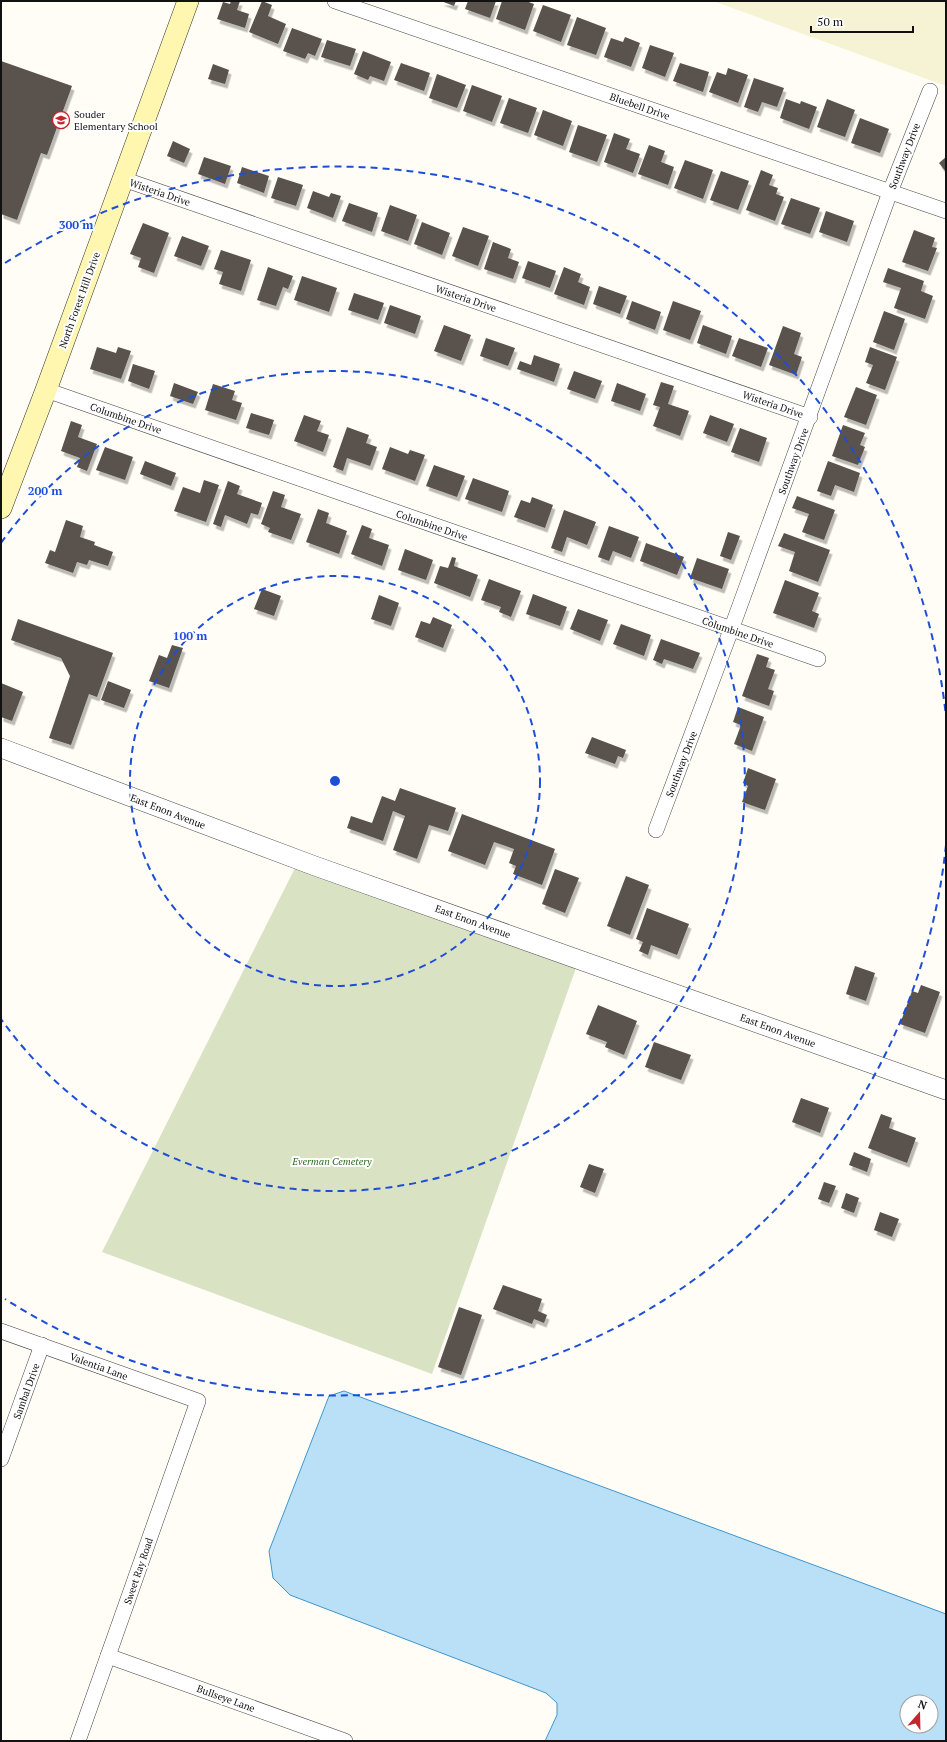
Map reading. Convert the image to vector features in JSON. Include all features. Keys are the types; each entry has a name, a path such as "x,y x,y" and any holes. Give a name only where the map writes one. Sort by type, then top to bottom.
{"main road":[{"name":"North Forest Hill Drive","path":"1,508 46,390 188,1"}],"street":[{"name":"Bluebell Drive","path":"335,1 946,211"},
{"name":"Southway Drive","path":"656,830 810,417 890,192 930,91"},
{"name":"Wisteria Drive","path":"123,179 810,417"},
{"name":"Columbine Drive","path":"46,390 731,630 818,659"},
{"name":"East Enon Avenue","path":"1,748 315,866 946,1090"},
{"name":"Valentia Lane","path":"1,1331 198,1401"},
{"name":"Sambal Drive","path":"1,1459 42,1346"},
{"name":"Sweet Ray Road","path":"78,1741 198,1401"},
{"name":"Bullseye Lane","path":"108,1656 345,1741"}],"shaded area":[{"path":"713,1 946,1 946,86"}],"green space":[{"name":"Everman Cemetery","path":"296,866 576,968 432,1374 102,1252"}],"water":[{"path":"344,1391 946,1614 946,1741 545,1741 557,1715 557,1703 546,1693 290,1595 273,1578 269,1551 329,1396"}],"building":[{"path":"231,1 240,1 237,10 249,14 245,28 217,19 223,2 230,4"},
{"path":"262,1 272,5 268,16 286,24 278,44 249,32"},
{"path":"441,1 456,1 454,6"},
{"path":"468,1 496,1 490,18 465,9"},
{"path":"502,1 526,1 534,4 525,30 496,19"},
{"path":"543,5 571,15 561,42 533,31"},
{"path":"577,17 606,28 596,55 567,45"},
{"path":"292,28 322,39 315,56 308,53 305,59 283,51"},
{"path":"625,37 640,43 631,67 604,57 611,38 623,42"},
{"path":"327,40 356,49 350,66 321,57"},
{"path":"650,45 674,53 665,77 642,68"},
{"path":"363,51 391,62 384,81 370,76 368,80 354,74"},
{"name":"Souder Elementary School","path":"1,61 72,86 47,155 41,153 17,220 1,214"},
{"path":"401,63 430,73 424,91 394,80"},
{"path":"680,63 709,72 703,92 673,81"},
{"path":"213,64 229,70 225,84 208,79"},
{"path":"728,68 748,75 738,103 709,92 717,72 726,75"},
{"path":"437,74 466,85 457,108 429,98"},
{"path":"754,78 784,88 777,107 762,102 758,112 744,107"},
{"path":"472,85 502,96 492,122 463,111"},
{"path":"509,98 537,108 528,133 500,123"},
{"path":"786,99 800,104 801,101 817,107 809,129 780,118"},
{"path":"827,99 855,110 845,137 817,127"},
{"path":"543,110 572,121 563,146 534,135"},
{"path":"860,118 889,129 880,153 851,143"},
{"path":"578,125 607,135 597,162 569,152"},
{"path":"614,133 630,139 626,149 640,154 633,173 604,162"},
{"path":"173,141 190,149 184,163 167,156"},
{"path":"649,145 665,151 661,162 674,167 668,185 638,174"},
{"path":"204,157 231,166 225,184 198,174"},
{"path":"946,157 946,172 939,163"},
{"path":"685,160 713,170 703,199 674,188"},
{"path":"242,167 269,176 264,193 237,183"},
{"path":"761,170 773,175 769,185 778,188 776,194 784,197 775,221 746,210"},
{"path":"721,171 749,181 738,210 710,200"},
{"path":"278,177 303,185 296,206 271,198"},
{"path":"313,191 329,197 331,193 341,196 333,218 307,208"},
{"path":"791,198 820,208 810,234 781,224"},
{"path":"349,203 378,213 372,232 342,221"},
{"path":"390,205 417,215 408,241 381,231"},
{"path":"826,211 854,221 847,242 819,232"},
{"path":"422,222 450,233 442,255 414,244"},
{"path":"143,223 169,233 154,273 138,267 141,258 130,254"},
{"path":"463,227 489,236 478,266 452,256"},
{"path":"914,230 935,238 932,247 937,248 928,271 902,262"},
{"path":"182,236 209,246 201,266 174,256"},
{"path":"493,242 511,249 508,258 519,262 513,279 484,269"},
{"path":"221,250 251,260 241,291 219,284 223,272 214,269"},
{"path":"528,261 556,271 550,288 522,278"},
{"path":"268,267 293,276 288,289 283,287 276,306 257,300"},
{"path":"564,267 581,274 578,282 590,287 584,305 554,294"},
{"path":"888,268 924,281 921,291 933,296 925,319 894,308 901,288 883,282"},
{"path":"302,276 337,288 329,312 294,300"},
{"path":"599,286 627,296 620,314 593,304"},
{"path":"354,293 384,303 378,320 348,310"},
{"path":"632,301 661,312 655,330 626,319"},
{"path":"673,301 701,311 690,340 663,330"},
{"path":"390,305 421,316 415,334 384,323"},
{"path":"884,311 905,319 894,350 873,342"},
{"path":"444,325 471,335 461,361 434,351"},
{"path":"703,325 732,336 726,354 697,343"},
{"path":"783,326 801,333 794,354 802,357 796,375 769,365"},
{"path":"486,338 515,348 508,366 480,356"},
{"path":"739,338 768,348 761,367 732,356"},
{"path":"97,347 116,353 118,347 131,351 121,379 90,369"},
{"path":"870,347 897,357 885,390 866,383 873,365 865,362"},
{"path":"534,355 560,364 554,382 517,369 520,361 531,365"},
{"path":"133,364 155,371 149,389 128,381"},
{"path":"574,371 602,381 595,399 567,389"},
{"path":"661,382 674,386 668,404 689,411 680,436 653,426 660,407 653,405"},
{"path":"174,383 198,392 193,404 170,396"},
{"path":"617,383 646,394 640,411 611,401"},
{"path":"213,384 235,391 232,400 242,403 236,420 205,410"},
{"path":"856,387 877,395 866,425 844,417"},
{"path":"251,413 274,420 269,435 246,428"},
{"path":"304,415 321,421 317,431 329,435 323,452 294,441"},
{"path":"710,415 734,424 727,442 703,433"},
{"path":"71,421 82,425 78,437 97,444 87,471 77,467 80,458 61,451"},
{"path":"843,425 865,433 860,445 865,447 858,465 832,456"},
{"path":"347,427 369,435 366,443 377,447 370,466 347,458 343,471 333,467"},
{"path":"740,428 767,438 759,462 731,452"},
{"path":"105,447 133,457 125,480 96,470"},
{"path":"390,447 408,454 410,450 425,455 415,481 382,469"},
{"path":"145,461 176,473 171,486 140,474"},
{"path":"828,461 860,473 854,492 835,485 831,496 817,491"},
{"path":"434,465 465,476 457,497 426,486"},
{"path":"473,478 509,491 502,512 465,499"},
{"path":"204,480 219,485 206,522 174,511 183,487 200,493"},
{"path":"228,481 240,486 237,494 262,503 258,515 251,513 247,524 225,515 221,527 213,524"},
{"path":"273,491 285,495 281,507 301,514 291,540 268,532 270,528 261,524"},
{"path":"797,496 835,510 824,540 802,532 809,514 792,508"},
{"path":"532,497 553,505 545,528 514,517 521,500 530,503"},
{"path":"318,509 329,513 326,523 347,531 339,554 306,542"},
{"path":"564,510 596,522 587,545 567,537 562,552 551,548"},
{"path":"66,520 83,526 80,537 95,542 94,545 113,552 108,566 89,560 87,565 77,562 73,573 45,563 50,550 55,552"},
{"path":"362,525 372,529 369,538 389,545 382,566 351,554"},
{"path":"609,526 639,537 631,558 613,551 609,561 598,557"},
{"path":"728,532 740,536 731,560 720,556"},
{"path":"784,533 830,550 818,582 789,571 795,552 778,546"},
{"path":"646,543 684,557 677,575 640,561"},
{"path":"405,549 433,560 426,580 398,570"},
{"path":"452,557 456,558 454,566 478,575 470,597 434,583 440,566 448,568"},
{"path":"697,558 729,569 722,589 690,578"},
{"path":"489,579 521,591 511,617 499,612 501,607 481,600"},
{"path":"785,580 819,593 812,611 819,614 814,628 773,613"},
{"path":"262,589 281,596 274,616 254,609"},
{"path":"533,594 567,607 560,626 526,614"},
{"path":"379,595 399,603 391,626 371,619"},
{"path":"578,609 608,620 600,641 570,629"},
{"path":"433,617 452,625 443,648 415,637 421,621 430,624"},
{"path":"18,619 113,653 97,697 89,694 71,745 49,738 70,676 61,658 11,640"},
{"path":"621,624 651,635 644,656 613,644"},
{"path":"661,639 700,653 693,669 664,659 662,664 653,660"},
{"path":"172,645 183,648 169,688 149,681 159,655 167,658"},
{"path":"757,654 769,658 766,667 775,670 768,689 774,691 769,706 742,696"},
{"path":"108,681 131,690 124,708 101,700"},
{"path":"1,683 23,692 12,721 1,717"},
{"path":"738,707 764,717 752,751 734,744 741,725 733,722"},
{"path":"592,737 626,750 623,758 618,756 615,764 585,753"},
{"path":"748,768 776,779 765,810 742,802 748,786 743,783"},
{"path":"400,788 456,808 448,831 429,825 417,859 393,850 405,816 393,811 383,841 347,828 351,816 372,823 382,796 395,801"},
{"path":"462,814 555,849 542,885 513,874 516,866 509,863 514,849 494,842 485,865 448,851"},
{"path":"555,869 579,878 565,913 542,904"},
{"path":"626,876 649,885 630,935 607,926"},
{"path":"647,908 689,924 677,955 651,945 648,955 639,951 643,942 636,939"},
{"path":"855,966 875,973 866,1001 846,994"},
{"path":"921,985 940,992 925,1033 900,1024 912,991 918,993"},
{"path":"598,1005 637,1021 624,1055 605,1047 607,1042 586,1034"},
{"path":"654,1042 691,1055 681,1080 645,1067"},
{"path":"801,1098 829,1108 820,1133 792,1122"},
{"path":"881,1114 892,1118 889,1128 916,1138 907,1163 868,1148"},
{"path":"854,1152 871,1159 867,1172 849,1165"},
{"path":"589,1164 604,1169 595,1193 580,1187"},
{"path":"824,1182 836,1186 829,1203 818,1199"},
{"path":"846,1193 859,1198 854,1213 841,1208"},
{"path":"880,1212 899,1219 892,1237 874,1230"},
{"path":"503,1285 542,1299 538,1311 547,1315 544,1323 534,1319 532,1324 493,1309"},
{"path":"459,1307 482,1315 461,1375 438,1367"}],"place":[{"name":"Souder Elementary School","path":"61,120"}]}
